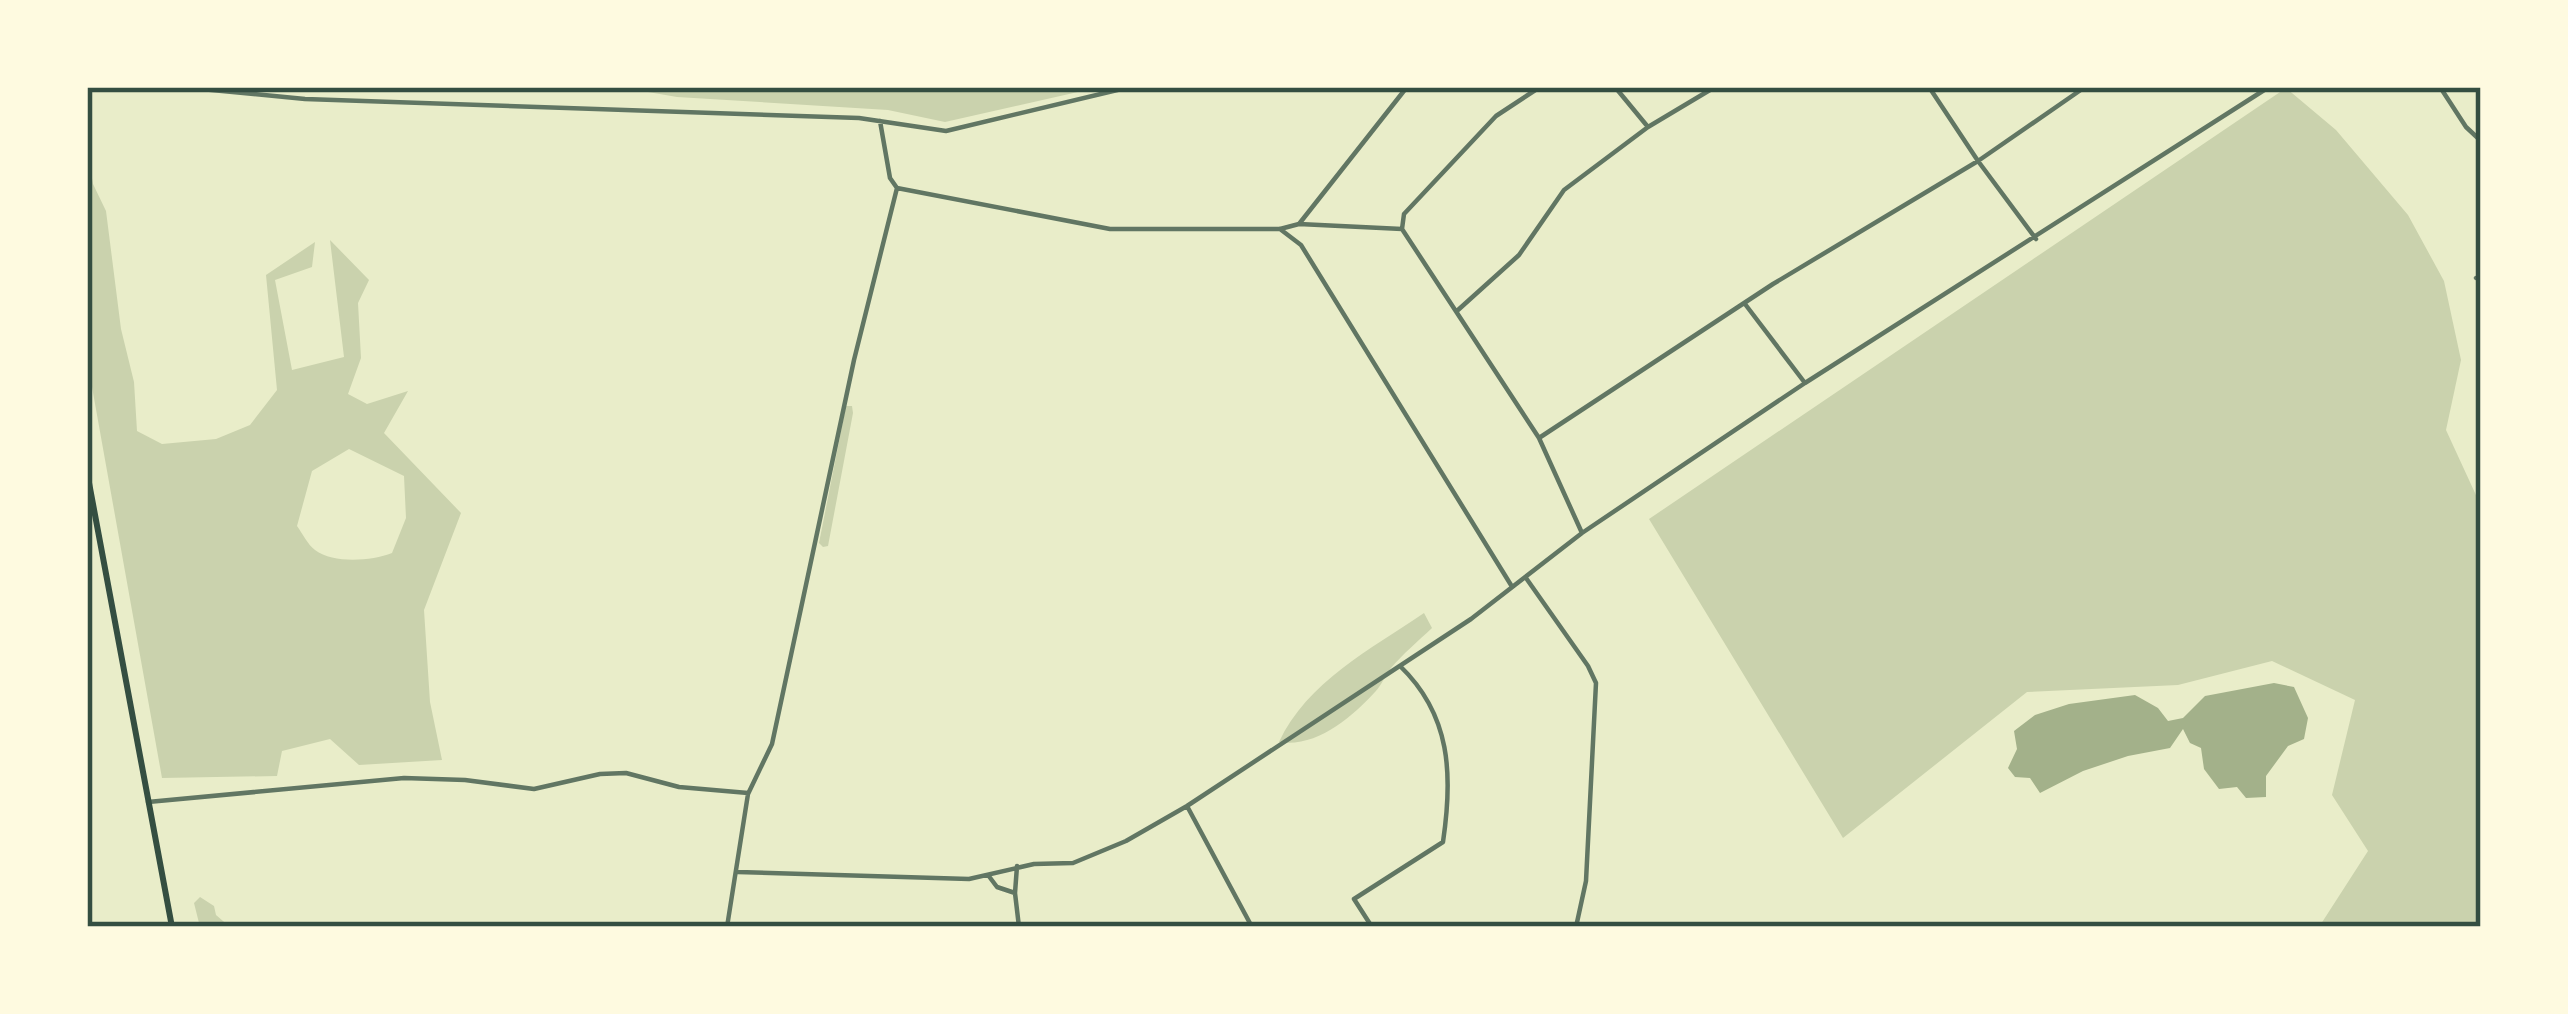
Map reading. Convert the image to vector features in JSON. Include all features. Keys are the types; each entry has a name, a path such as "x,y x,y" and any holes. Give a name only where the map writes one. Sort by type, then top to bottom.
{"main road":[{"path":"87,472 172,927"}],"street":[{"path":"180,87 322,100 556,106 880,122 946,130 1130,87"},
{"path":"1299,224 1407,87"},
{"path":"1540,87 1496,116 1404,214 1402,229 1539,438 1582,533"},
{"path":"1615,87 1648,127"},
{"path":"1459,310 1519,255 1564,190 1648,127 1715,87"},
{"path":"1929,87 2036,238"},
{"path":"1539,438 1898,206 1978,161 2085,87"},
{"path":"738,872 939,879 1091,857 1187,806 1472,619 1582,533 1805,383 2269,87"},
{"path":"2440,87 2481,141"},
{"path":"880,122 890,178 897,188 1110,229 1280,229 1299,224 1402,229"},
{"path":"728,927 748,794 772,744 854,360 897,188"},
{"path":"1280,229 1301,245 1511,586"},
{"path":"1745,304 1805,383"},
{"path":"1525,576 1596,683 1586,881 1576,927"},
{"path":"1372,927 1354,898 1443,842 1448,806 1448,754 1423,688 1399,665"},
{"path":"148,802 404,778 465,780 534,790 600,774 626,773 679,787 748,794"},
{"path":"1187,806 1252,927"},
{"path":"1017,866 1019,927"},
{"path":"988,875 998,887 1015,893"}],"shaded area":[{"path":"619,87 1100,87 945,122 888,110 677,97"},
{"path":"2286,88 2336,130 2408,215 2444,281 2461,360 2446,430 2481,506 2481,927 2319,927 2368,851 2332,795 2355,700 2272,661 2178,685 2027,692 1843,838 1649,519"},
{"path":"87,149 93,184 106,211 121,329 134,382 137,431 162,444 216,439 250,425 277,390 266,275 315,242 312,267 275,280 292,370 344,357 330,240 369,280 358,303 361,358 348,394 367,404 408,391 384,433 461,513 424,610 430,702 442,760 359,765 330,739 282,751 277,776 162,778 87,359","holes":["349,449 404,476 406,518 392,553 332,558 312,548 297,526 312,471"]},
{"path":"846,406 852,406 853,413 828,546 823,547 819,543"},
{"path":"1424,613 1432,628 1355,712 1319,736 1279,742 1323,684"},
{"path":"2274,683 2294,687 2308,718 2304,739 2288,746 2266,776 2266,797 2246,798 2237,787 2219,789 2204,769 2201,748 2190,743 2183,729 2170,748 2083,771 2040,793 2030,778 2015,777 2008,768 2017,749 2014,731 2035,715 2069,704 2135,695 2158,708 2168,721 2183,718 2205,696"},
{"path":"200,897 230,927 200,927 194,903"}]}
